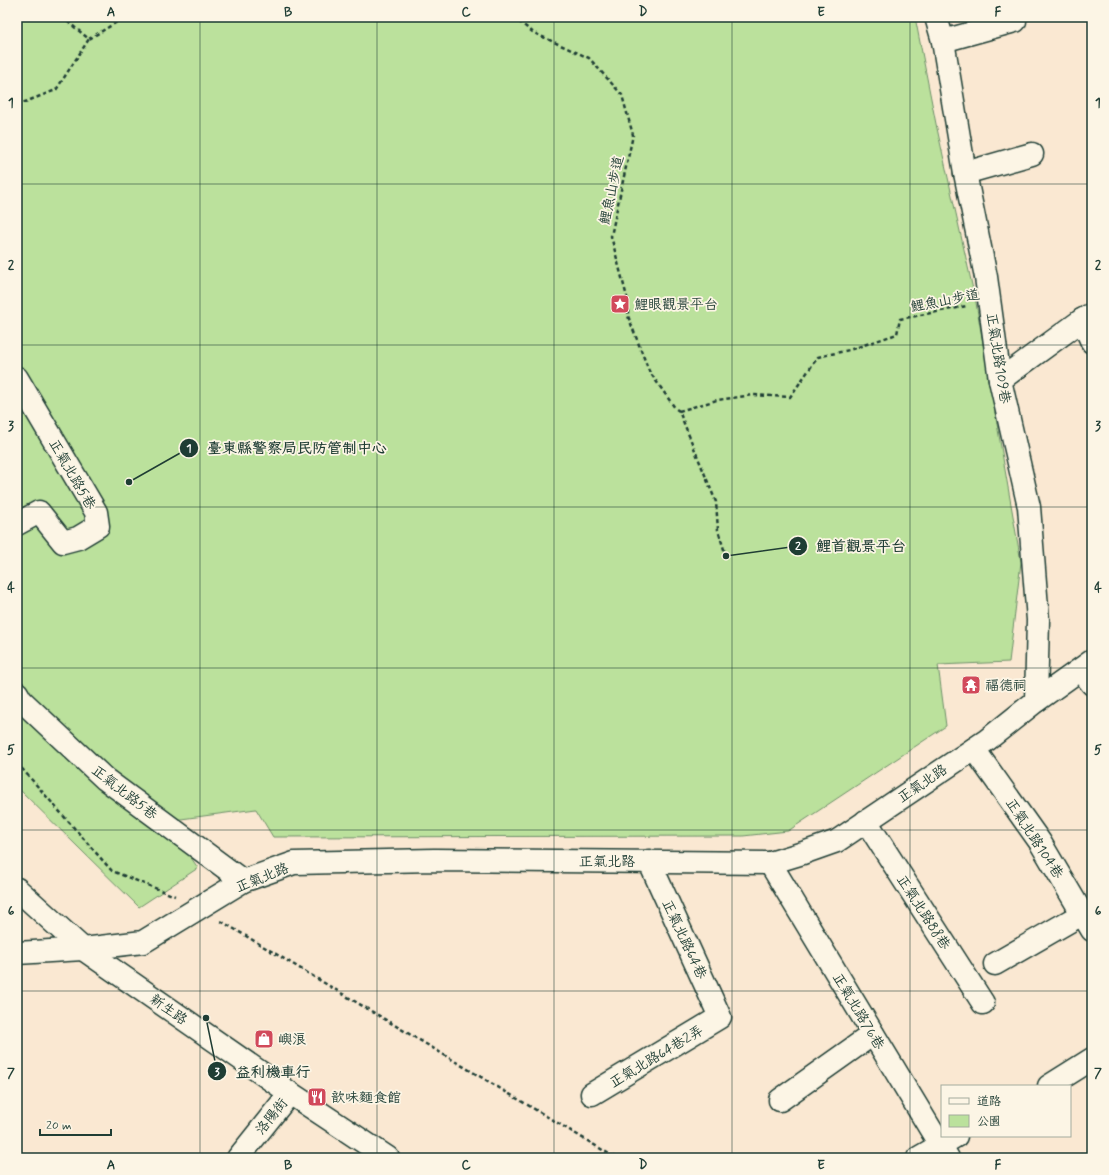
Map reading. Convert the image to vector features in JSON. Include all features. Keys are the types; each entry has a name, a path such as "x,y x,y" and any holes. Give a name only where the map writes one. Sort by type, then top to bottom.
{"street":[{"name":"正氣北路109巷","path":"936,17 943,41 965,173 986,277 1000,380 1029,507 1038,620 1036,700"},
{"path":"943,41 1015,20"},
{"path":"965,173 1032,154"},
{"path":"1000,380 1087,317 1092,342"},
{"name":"正氣北路5巷","path":"17,378 96,512 98,526 78,538 63,542 39,512 17,524"},
{"name":"正氣北路","path":"17,953 83,949 143,942 243,882 294,864 434,860 770,863 803,853 837,840 987,740 1036,700 1088,672"},
{"name":"正氣北路5巷","path":"17,693 21,700 105,779 243,882"},
{"name":"正氣北路104巷","path":"974,749 1040,842 1087,922"},
{"name":"正氣北路88巷","path":"866,821 983,1003"},
{"name":"正氣北路64巷","path":"649,861 720,1017"},
{"name":"正氣北路76巷","path":"770,863 873,1034 941,1136"},
{"name":"新生路","path":"17,889 83,949 290,1093 388,1158"},
{"path":"995,964 1087,922"},
{"name":"正氣北路64巷2弄","path":"592,1094 720,1017"},
{"path":"780,1100 873,1034"},
{"path":"1051,1085 1092,1059"},
{"name":"洛陽街","path":"238,1158 290,1093"},
{"name":"正氣北路76巷","path":"942,1137 948,1146"},
{"path":"918,1158 948,1146"}],"path":[{"path":"62,17 88,39"},
{"path":"17,105 56,90 88,39 125,17"},
{"name":"鯉魚山步道","path":"513,17 534,33 589,58 622,94 633,135 612,236 628,301 628,316 650,371 675,408 679,411 716,502 718,530 726,556"},
{"path":"620,304 628,301"},
{"name":"鯉魚山步道","path":"679,411 716,400 753,395 790,397 818,357 849,350 897,334 900,319 990,301"},
{"path":"17,762 112,872"},
{"path":"316,978 616,1158"}],"green space":[{"path":"17,17 915,17 936,124 976,303 1021,562 1009,662 938,665 946,726 788,831 743,836 273,837 256,809 166,821 198,868 139,907 17,787"}],"place":[{"name":"鯉眼觀景平台","path":"620,304"},
{"name":"臺東縣警察局民防管制中心","path":"129,482"},
{"name":"鯉首觀景平台","path":"726,556"},
{"name":"福德祠","path":"971,685"},
{"name":"益利機車行","path":"206,1018"},
{"name":"嶼浪","path":"264,1039"},
{"name":"歆味麵食館","path":"317,1097"}]}
